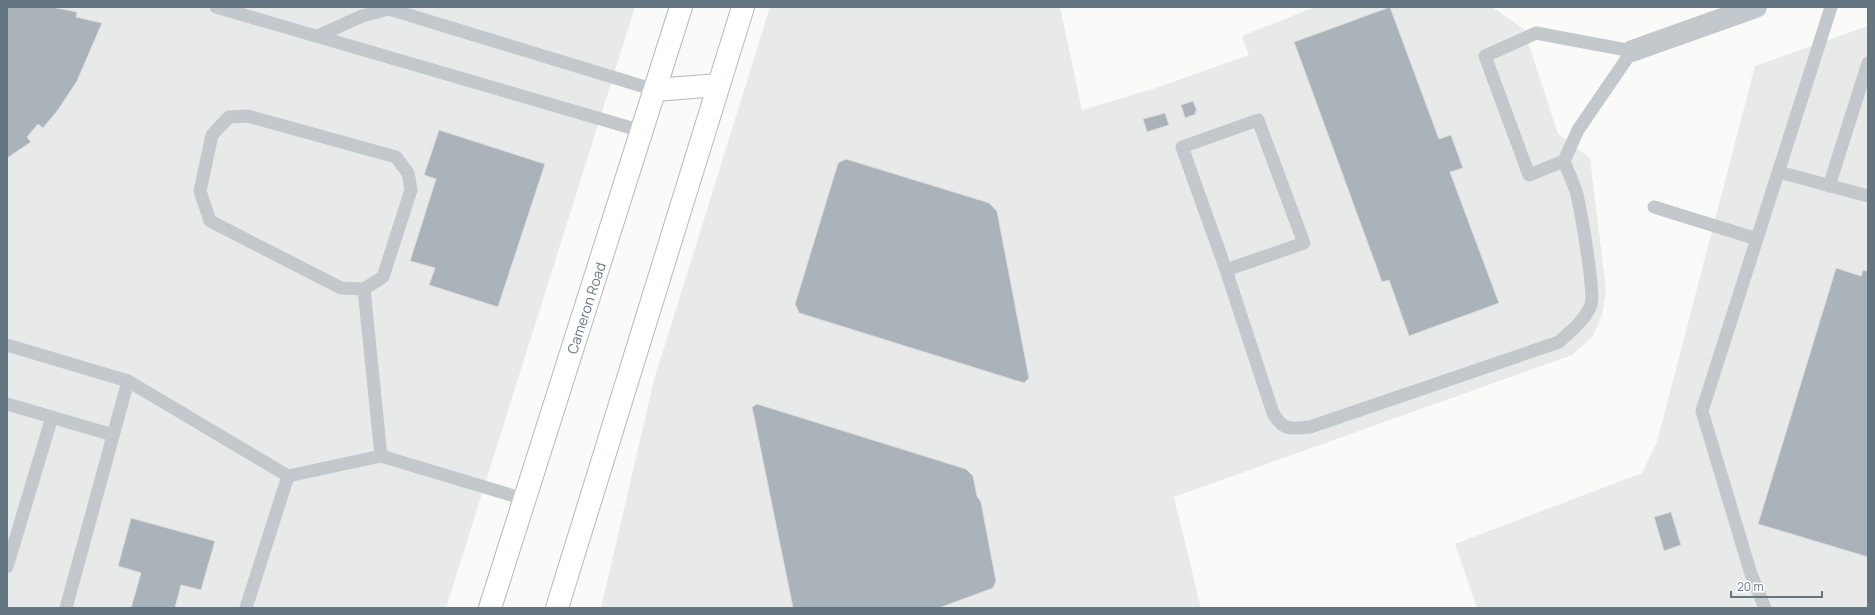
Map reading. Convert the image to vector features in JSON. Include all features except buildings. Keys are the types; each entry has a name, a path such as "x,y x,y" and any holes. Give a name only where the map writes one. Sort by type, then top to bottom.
{"main road":[{"name":"Cameron Road","path":"490,608 681,7"},
{"path":"557,608 743,7"},
{"path":"655,90 718,85"}],"street":[{"path":"1632,51 1756,7"}],"lane":[{"path":"216,7 642,131"},
{"path":"1765,608 1751,574 1702,411 1831,7"},
{"path":"318,36 362,16 390,8 655,90"},
{"path":"1536,33 1632,51 1578,130 1564,161 1529,175 1485,56 1536,33"},
{"path":"1829,186 1868,63"},
{"path":"248,116 396,157 408,173 411,190 383,277 364,289 341,288 210,221 200,192 212,135 229,117 248,116"},
{"path":"1226,270 1304,243 1258,120 1182,147 1226,270 1273,413 1279,423 1290,429 1310,428 1559,342 1574,329 1586,315 1592,303 1591,280 1577,195 1564,161"},
{"path":"1779,172 1868,196"},
{"path":"1654,208 1757,239"},
{"path":"364,289 381,456"},
{"path":"7,345 128,381 288,476 381,456 524,499"},
{"path":"66,608 128,381"},
{"path":"7,404 113,435"},
{"path":"7,567 52,417"},
{"path":"246,608 288,476"}],"shaded area":[{"path":"7,7 635,7 446,608 7,608"},
{"path":"770,7 1060,7 1082,110 1153,89 1249,55 1242,36 1315,7 1492,7 1524,29 1558,134 1590,158 1606,290 1602,315 1593,336 1572,355 1174,497 1201,608 601,608 654,380"},
{"path":"1868,26 1868,608 1477,608 1455,544 1642,473 1657,442 1755,66"}]}
